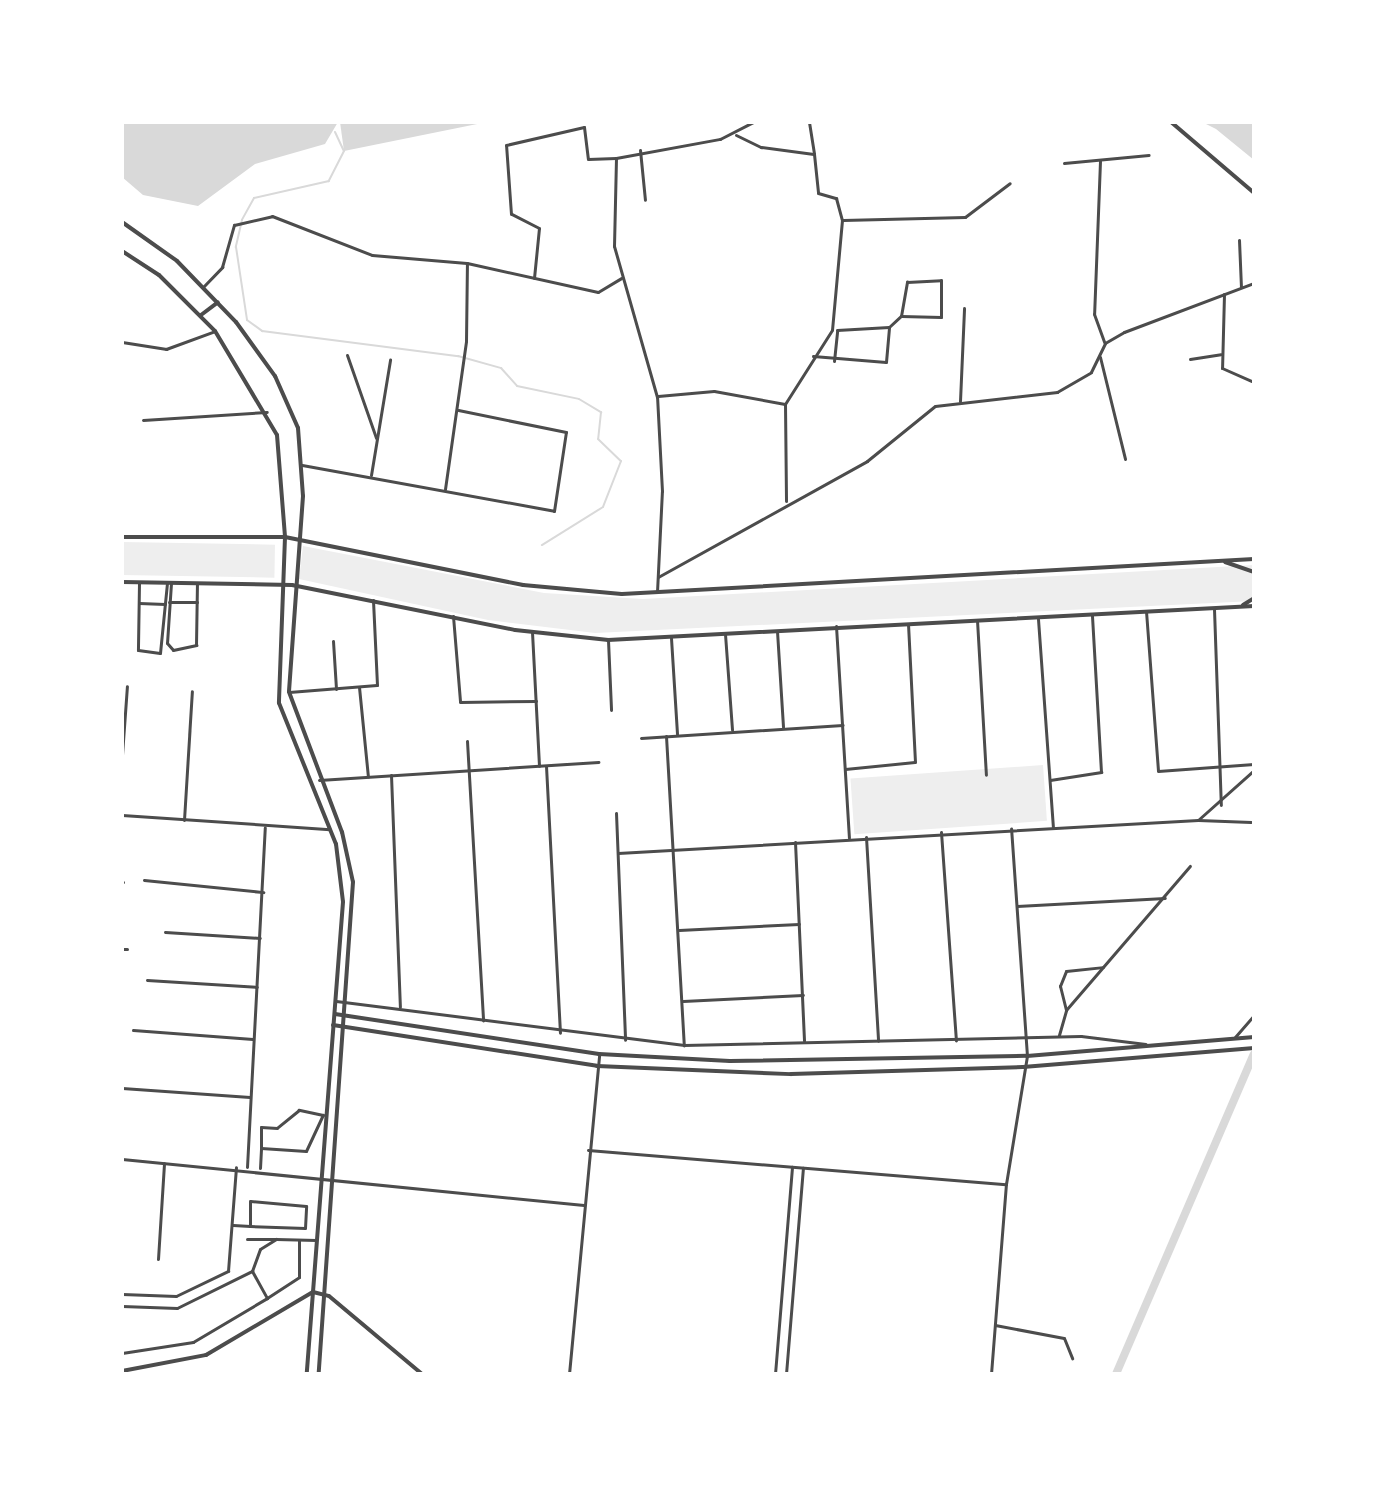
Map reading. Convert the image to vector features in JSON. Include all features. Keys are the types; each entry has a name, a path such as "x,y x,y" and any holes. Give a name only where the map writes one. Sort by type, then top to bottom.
{"street":[{"path":"534,278 539,228 513,218 506,145 584,127 588,159 616,158 640,150 735,135 753,122"},
{"path":"786,501 785,404 832,330 842,220 836,198 818,193 809,122"},
{"path":"1171,122 1254,193"},
{"path":"735,135 761,147 814,154"},
{"path":"640,150 645,200"},
{"path":"1064,163 1149,155"},
{"path":"616,158 614,246 657,397 657,592"},
{"path":"658,577 786,501 867,461 935,406 1057,392 1100,357 1105,343 1094,314 1100,161"},
{"path":"842,220 965,217 1010,183"},
{"path":"203,287 222,267 236,223 276,216 372,255 467,263 598,292 621,278"},
{"path":"122,222 218,302 287,399 302,465 292,585 289,692 351,872 348,1002 319,1374"},
{"path":"1239,240 1241,287"},
{"path":"122,251 215,331 267,412 277,435 285,537 281,713 330,829 343,902 307,1374"},
{"path":"445,489 465,355 467,263"},
{"path":"834,361 837,330 889,327 901,316 907,282 941,280 941,317 901,316"},
{"path":"1105,343 1254,283"},
{"path":"1224,294 1221,354 1224,371 1254,382"},
{"path":"200,315 218,302"},
{"path":"960,401 964,308"},
{"path":"813,356 834,361 888,361 889,327"},
{"path":"122,342 166,349 215,331"},
{"path":"1190,359 1221,354"},
{"path":"347,355 377,440"},
{"path":"1100,357 1125,459"},
{"path":"371,475 390,360"},
{"path":"657,397 714,391 785,404"},
{"path":"302,465 371,475 553,512 569,437 458,410"},
{"path":"143,420 267,412"},
{"path":"122,537 285,537 548,588 657,592 1254,559"},
{"path":"1223,561 1254,572"},
{"path":"122,582 292,585 532,632 608,640 1254,606"},
{"path":"139,582 141,652 160,653 169,583"},
{"path":"167,603 167,643 173,650 194,649 197,583"},
{"path":"1240,607 1254,598"},
{"path":"289,692 377,685 373,600"},
{"path":"139,603 197,602"},
{"path":"1214,609 1221,805"},
{"path":"1146,611 1158,771 1254,764"},
{"path":"1050,780 1101,772 1092,615"},
{"path":"453,616 460,702 536,701"},
{"path":"1038,617 1053,827"},
{"path":"977,620 986,775"},
{"path":"845,769 915,762 908,624"},
{"path":"836,626 849,838"},
{"path":"777,631 783,729"},
{"path":"532,632 539,766"},
{"path":"725,634 732,731"},
{"path":"671,638 677,735"},
{"path":"608,640 611,710"},
{"path":"333,641 336,689"},
{"path":"122,755 127,686"},
{"path":"359,687 368,777"},
{"path":"184,820 192,691"},
{"path":"641,738 843,725"},
{"path":"666,736 684,1045"},
{"path":"467,741 483,1022"},
{"path":"319,780 598,762"},
{"path":"546,766 560,1033"},
{"path":"1198,820 1221,805 1254,770"},
{"path":"391,775 400,1009"},
{"path":"616,813 625,1040"},
{"path":"122,815 330,829"},
{"path":"618,853 941,832 1198,820 1251,822"},
{"path":"247,1167 265,827"},
{"path":"991,1374 1006,1184 1027,1056 1011,829"},
{"path":"941,832 956,1040"},
{"path":"866,837 878,1041"},
{"path":"795,842 804,1041"},
{"path":"1058,1036 1066,1010 1190,866"},
{"path":"144,880 263,892"},
{"path":"1017,906 1165,898"},
{"path":"679,930 799,924"},
{"path":"165,932 260,938"},
{"path":"1066,1010 1060,986 1066,971 1103,967"},
{"path":"147,980 257,987"},
{"path":"682,1001 803,995"},
{"path":"336,1001 560,1033 684,1045 1058,1036 1146,1044"},
{"path":"335,1014 599,1054 730,1061 1027,1056 1254,1037"},
{"path":"1237,1037 1254,1015"},
{"path":"333,1025 597,1066 791,1074 1023,1067 1254,1048"},
{"path":"133,1030 253,1039"},
{"path":"569,1374 599,1054"},
{"path":"122,1088 250,1097"},
{"path":"260,1168 261,1127 277,1128 299,1110 323,1115 306,1151 261,1148"},
{"path":"588,1150 1006,1184"},
{"path":"122,1159 260,1168 584,1205"},
{"path":"158,1259 164,1163"},
{"path":"122,1294 176,1296 228,1271 236,1167"},
{"path":"775,1374 792,1167"},
{"path":"786,1374 803,1168"},
{"path":"250,1226 250,1201 319,1210"},
{"path":"305,1223 306,1209"},
{"path":"233,1225 318,1224"},
{"path":"247,1239 316,1240"},
{"path":"122,1306 177,1308 252,1271 260,1249 276,1239"},
{"path":"122,1353 193,1342 267,1298 299,1277 299,1240"},
{"path":"252,1271 267,1298"},
{"path":"122,1371 206,1355 313,1292 323,1293 422,1374"},
{"path":"995,1325 1064,1338 1072,1358"}],"shaded area":[{"path":"338,122 325,144 255,164 198,206 143,195 122,177 122,123"},
{"path":"340,122 487,122 344,151"},
{"path":"1202,122 1254,122 1254,160 1216,129"},
{"path":"122,542 275,545 274,578 122,575"},
{"path":"303,546 544,593 643,599 1254,565 1254,601 595,633 488,620 299,579"},
{"path":"1043,765 1047,821 854,834 850,778"}],"waterway":[{"path":"335,132 344,151 329,181 254,198 242,220 236,247 247,320 262,331 458,356 501,368 517,386 579,399 601,412 598,439 621,461 603,507 542,545"},
{"path":"1116,1374 1254,1054"}]}
